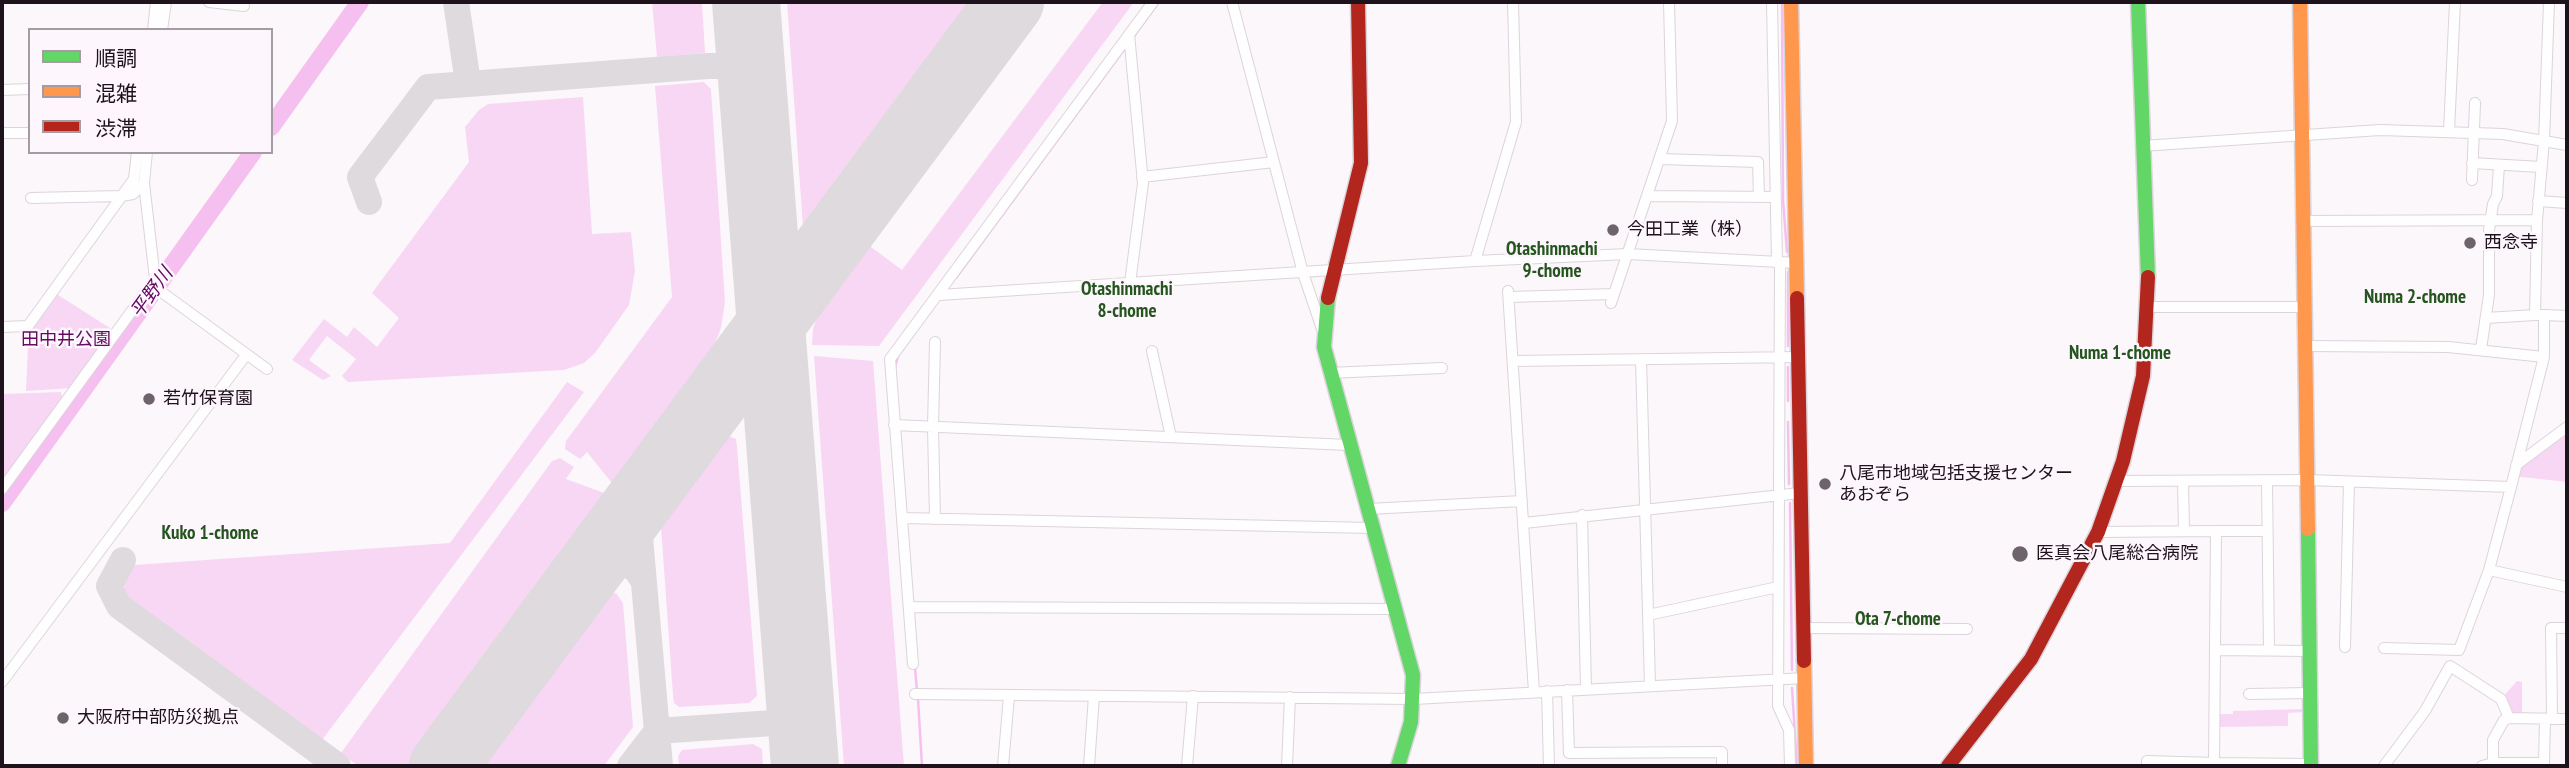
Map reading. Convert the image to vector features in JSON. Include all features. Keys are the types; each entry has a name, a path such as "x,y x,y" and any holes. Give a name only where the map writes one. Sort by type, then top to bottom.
{"street":[{"path":"153,28 156,2"},
{"path":"162,28 166,2"},
{"path":"208,2 244,6"},
{"path":"913,664 890,359 1153,2"},
{"path":"1232,2 1303,273 1324,335 1329,373 1413,675 1411,722 1398,766"},
{"path":"1324,335 1326,306 1361,163 1358,2"},
{"path":"1475,261 1516,122 1513,2"},
{"path":"1534,692 1508,294 1613,299 1672,121 1670,2"},
{"path":"1772,2 1779,358 1778,706 1788,730 1790,766"},
{"path":"1791,2 1806,766"},
{"path":"1948,766 2031,659 2052,625 2098,532 2116,481 2143,376 2147,307 2138,2"},
{"path":"2147,766 2147,761 2311,765 2300,2"},
{"path":"2449,131 2455,2"},
{"path":"2385,648 2459,650 2489,570 2511,487 2544,357 2537,220 2544,141 2549,2"},
{"path":"1129,34 1142,177 1130,283"},
{"path":"2,90 28,89"},
{"path":"2472,180 2474,103"},
{"path":"2142,146 2381,130 2473,132 2567,145"},
{"path":"2,133 28,133"},
{"path":"2,327 28,326 134,179 137,154"},
{"path":"147,154 144,183 156,288 267,369"},
{"path":"1660,159 1758,162 1759,197"},
{"path":"1142,177 1275,162"},
{"path":"2472,163 2541,167"},
{"path":"2481,349 2489,295 2489,230 2493,219 2499,165"},
{"path":"31,198 121,196 133,194 144,183"},
{"path":"1647,197 1776,197"},
{"path":"2538,201 2567,203"},
{"path":"2302,221 2537,220"},
{"path":"939,295 1475,261 1628,254 1798,263"},
{"path":"2,489 147,290 156,288"},
{"path":"2147,307 2303,307"},
{"path":"2486,318 2567,316"},
{"path":"935,342 935,519"},
{"path":"2304,346 2481,349 2544,357"},
{"path":"1152,351 1171,437"},
{"path":"2,682 246,355"},
{"path":"1513,361 1799,357"},
{"path":"1642,359 1650,685"},
{"path":"1329,373 1442,368"},
{"path":"894,425 1349,445"},
{"path":"2516,465 2567,427"},
{"path":"2116,481 2308,480 2511,487"},
{"path":"2183,481 2184,531"},
{"path":"2267,481 2269,650"},
{"path":"2345,647 2349,482"},
{"path":"1524,523 1800,493"},
{"path":"1368,509 1522,501"},
{"path":"1582,515 1586,689"},
{"path":"902,517 1373,528"},
{"path":"2214,762 2216,531"},
{"path":"2098,532 2267,531"},
{"path":"2489,570 2567,587"},
{"path":"1648,615 1777,587"},
{"path":"909,607 1396,609"},
{"path":"1803,628 1967,629"},
{"path":"2470,766 2544,763 2551,628 2567,628"},
{"path":"2215,650 2309,651"},
{"path":"2384,766 2425,711 2450,666 2501,699 2509,718"},
{"path":"915,694 1414,699 1805,678"},
{"path":"1567,690 1569,753 1722,752 1722,766"},
{"path":"1547,691 1549,766"},
{"path":"2249,694 2267,698 2310,693"},
{"path":"1003,766 1009,696"},
{"path":"1089,766 1094,696"},
{"path":"1187,766 1193,696"},
{"path":"1287,766 1290,697"},
{"path":"2486,765 2493,740 2504,720 2567,719"}],"green space":[{"path":"652,2 702,2 705,53 657,57"},
{"path":"787,2 973,2 803,227"},
{"path":"1103,2 1134,2 879,346 812,345 813,329 820,308 867,244 902,270"},
{"path":"704,82 711,89 725,302 721,328 712,351 615,487 587,452 580,459 565,449 566,441 672,297 655,86"},
{"path":"583,97 592,234 631,232 635,271 629,305 595,353 584,363 564,370 348,382 342,376 356,359 327,336 309,360 331,376 323,380 292,360 324,319 347,337 354,327 377,347 399,318 372,293 469,162 465,127 479,110 488,104"},
{"name":"田中井公園","path":"55,293 113,330 72,388 26,391 28,346 32,345 34,323"},
{"path":"814,356 873,361 904,766 844,766"},
{"path":"567,382 584,392 322,740 126,596 123,580 134,565 450,543"},
{"path":"61,392 63,402 2,482 2,394"},
{"path":"2567,427 2567,482 2513,476 2516,465"},
{"path":"728,436 736,439 737,447 757,696 749,703 679,707 674,703 673,695 661,527"},
{"path":"560,458 574,467 566,479 607,494 410,766 358,766 341,753 552,461"},
{"path":"616,593 623,603 633,727 604,766 483,766 610,594"},
{"path":"2517,681 2522,682 2522,719 2509,718 2501,699"},
{"path":"2304,709 2305,712 2288,713 2288,726 2219,727 2219,714 2233,714 2233,711"},
{"path":"753,744 762,749 763,766 679,766 678,756 682,750"}],"waterway":[{"name":"平野川","path":"273,124 360,2"},
{"path":"1132,39 1159,2"},
{"path":"1782,2 1783,200 1787,252"},
{"path":"956,278 1126,47"},
{"name":"平野川","path":"2,503 252,154"},
{"path":"1788,272 1788,346"},
{"path":"895,367 898,356 914,334"},
{"path":"1788,367 1788,401"},
{"path":"1788,422 1789,484"},
{"path":"1790,503 1792,670"},
{"path":"915,667 917,692"},
{"path":"1792,688 1797,766"},
{"path":"918,699 922,766"}],"taxiway":[{"path":"456,2 468,83"},
{"path":"369,202 360,177 428,87 721,66 734,72 753,94"},
{"path":"637,503 660,766"},
{"path":"123,560 109,586 119,606 338,766"},
{"path":"590,568 612,562 626,563 637,571 644,582"},
{"path":"630,766 657,731 802,721"}],"runway":[{"path":"746,2 805,766"},
{"path":"443,766 1010,2"}],"traffic: fast":[{"path":"2138,2 2148,277"},
{"path":"1328,298 1324,347 1413,675 1411,722 1398,766"},
{"path":"2308,529 2311,766"}],"traffic: slow":[{"path":"1791,2 1797,298"},
{"path":"2300,2 2308,529"},
{"path":"1804,661 1806,766"}],"traffic: jam":[{"path":"1328,298 1361,163 1358,2"},
{"path":"1948,766 2031,659 2098,532 2123,461 2143,376 2148,277"},
{"path":"1797,298 1804,661"}],"place":[{"name":"今田工業（株）","path":"1613,230"},
{"name":"西念寺","path":"2470,243"},
{"name":"若竹保育園","path":"149,399"},
{"name":"八尾市地域包括支援センター あおぞら","path":"1825,484"},
{"name":"医真会八尾総合病院","path":"2020,554"},
{"name":"大阪府中部防災拠点","path":"63,718"}],"district":[{"name":"Otashinmachi 9-chome","path":"1552,261"},
{"name":"Numa 2-chome","path":"2415,298"},
{"name":"Otashinmachi 8-chome","path":"1127,301"},
{"name":"Numa 1-chome","path":"2120,354"},
{"name":"Kuko 1-chome","path":"210,534"},
{"name":"Ota 7-chome","path":"1898,620"}]}
